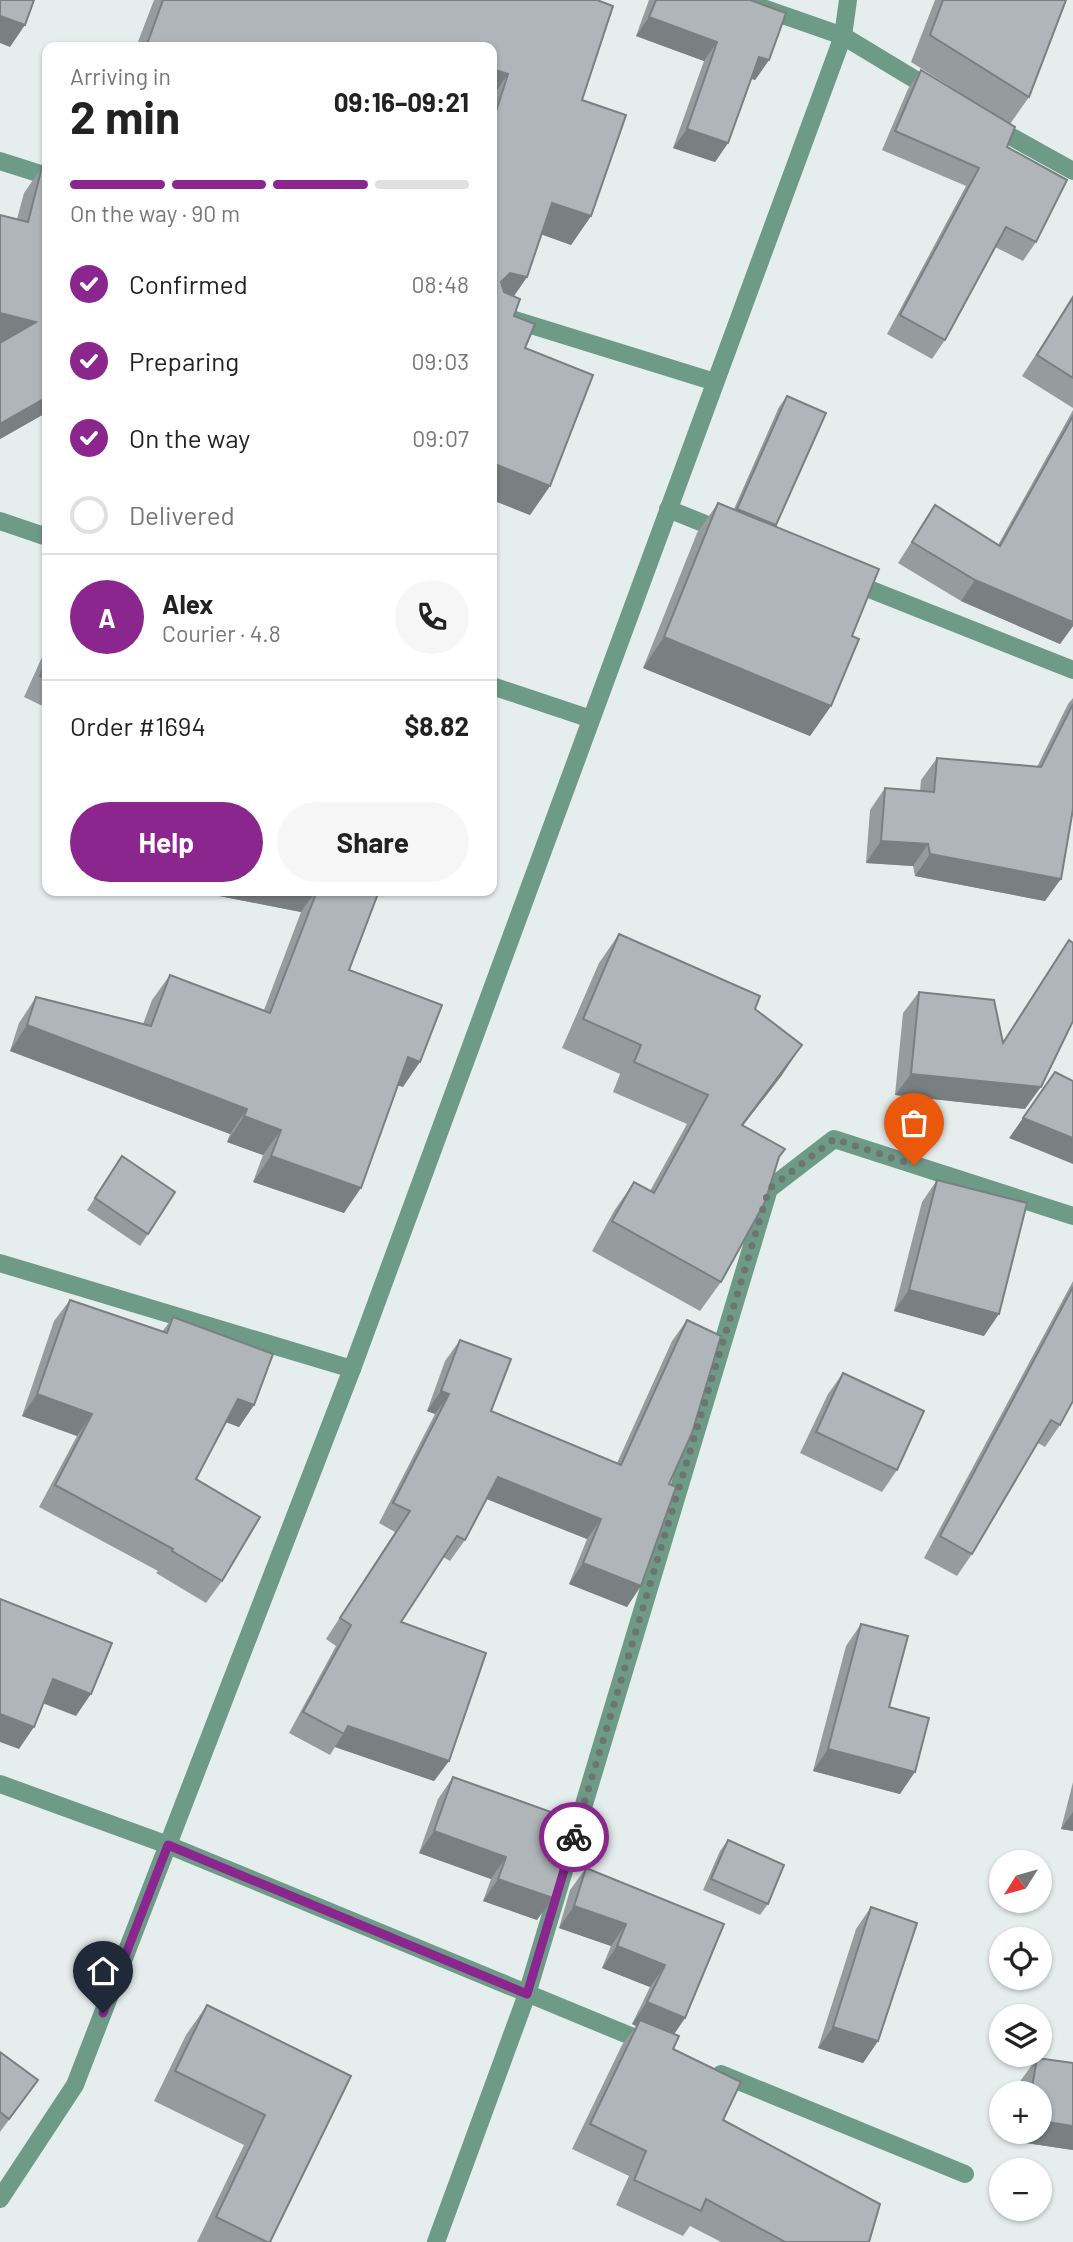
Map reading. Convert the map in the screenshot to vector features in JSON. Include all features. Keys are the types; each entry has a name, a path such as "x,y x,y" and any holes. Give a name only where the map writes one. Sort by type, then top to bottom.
{"street":[{"path":"740,0 843,36 948,99"},
{"path":"0,2199 75,2085 352,1369 843,36 848,0"},
{"path":"971,114 1073,171"},
{"path":"0,161 42,174"},
{"path":"497,315 715,382"},
{"path":"668,509 744,539"},
{"path":"0,521 42,535"},
{"path":"832,575 1073,670"},
{"path":"497,687 591,719"},
{"path":"436,2242 527,1994 769,1189 834,1139 1073,1216"},
{"path":"0,1263 352,1369"},
{"path":"0,1784 168,1845 668,2052"},
{"path":"707,2068 965,2174"}],"building":[{"path":"0,0 34,0 25,25 0,16"},
{"path":"163,0 597,0 613,6 582,100 626,115 591,216 552,203 527,277 510,273 501,282 504,292 520,299 514,316 535,324 525,348 593,375 550,486 497,465 497,108 508,74 497,71 497,42 148,42"},
{"path":"656,0 750,0 786,13 769,60 759,57 728,143 687,129 717,42 649,17"},
{"path":"943,0 1066,0 1029,97 930,35"},
{"path":"921,70 1015,127 1007,147 1067,180 1036,242 1006,227 945,340 900,315 979,168 895,131"},
{"path":"42,167 42,400 0,424 0,343 36,322 0,313 0,215 28,222"},
{"path":"1073,297 1073,378 1037,355"},
{"path":"787,396 826,413 776,525 737,509"},
{"path":"1073,416 1073,622 975,580 912,542 935,505 1000,546"},
{"path":"718,503 879,569 852,636 859,639 831,706 664,637"},
{"path":"1073,704 1073,809 1061,879 930,854 928,844 881,841 885,788 934,792 937,758 1041,767"},
{"path":"315,896 377,896 349,970 442,1005 420,1062 408,1057 361,1188 271,1156 281,1130 244,1116 247,1109 27,1025 36,997 151,1026 170,975 270,1013"},
{"path":"619,934 760,996 755,1009 802,1045 742,1125 785,1149 779,1157 765,1202 721,1282 612,1221 634,1182 654,1193 708,1095 634,1062 641,1045 583,1019"},
{"path":"1069,940 1073,943 1073,1021 1041,1087 911,1074 919,992 994,1000 1003,1043"},
{"path":"1055,1072 1073,1081 1073,1138 1023,1118"},
{"path":"122,1156 175,1192 148,1234 95,1198"},
{"path":"937,1180 1027,1203 999,1314 909,1290"},
{"path":"1073,1287 1073,1401 1060,1425 1051,1420 972,1554 940,1536"},
{"path":"70,1300 167,1333 173,1317 273,1354 254,1405 238,1399 196,1479 260,1517 222,1581 172,1551 173,1549 55,1485 92,1414 37,1394"},
{"path":"687,1320 721,1336 692,1433 669,1484 676,1487 641,1586 583,1563 601,1519 498,1477 465,1540 457,1536 401,1622 486,1653 449,1761 348,1726 344,1734 303,1712 351,1625 340,1618 410,1511 393,1503 449,1394 441,1391 460,1340 511,1359 491,1411 621,1465"},
{"path":"843,1373 924,1411 897,1470 816,1432"},
{"path":"0,1599 112,1643 91,1694 53,1679 34,1727 0,1714"},
{"path":"861,1624 908,1636 889,1707 929,1718 915,1772 828,1749"},
{"path":"453,1777 576,1821 553,1898 498,1879 506,1857 434,1831"},
{"path":"728,1840 784,1865 768,1904 711,1879"},
{"path":"586,1868 724,1924 685,2018 647,2002 665,1965 617,1946 626,1924 574,1906"},
{"path":"871,1907 917,1923 878,2041 833,2027"},
{"path":"207,2005 351,2076 270,2242 216,2217 265,2115 175,2071"},
{"path":"640,2020 679,2036 673,2049 741,2082 723,2120 880,2204 869,2242 785,2242 706,2199 701,2211 634,2180 646,2151 590,2124"},
{"path":"0,2052 38,2080 9,2119 0,2112"},
{"path":"1052,2060 1073,2063 1073,2126 1052,2123 1052,2081 1033,2081 1035,2067 1052,2067"}],"way so far":[{"path":"574,1837 769,1189 834,1139 914,1165"}],"route":[{"path":"103,2013 168,1845 527,1994 574,1837"}]}
